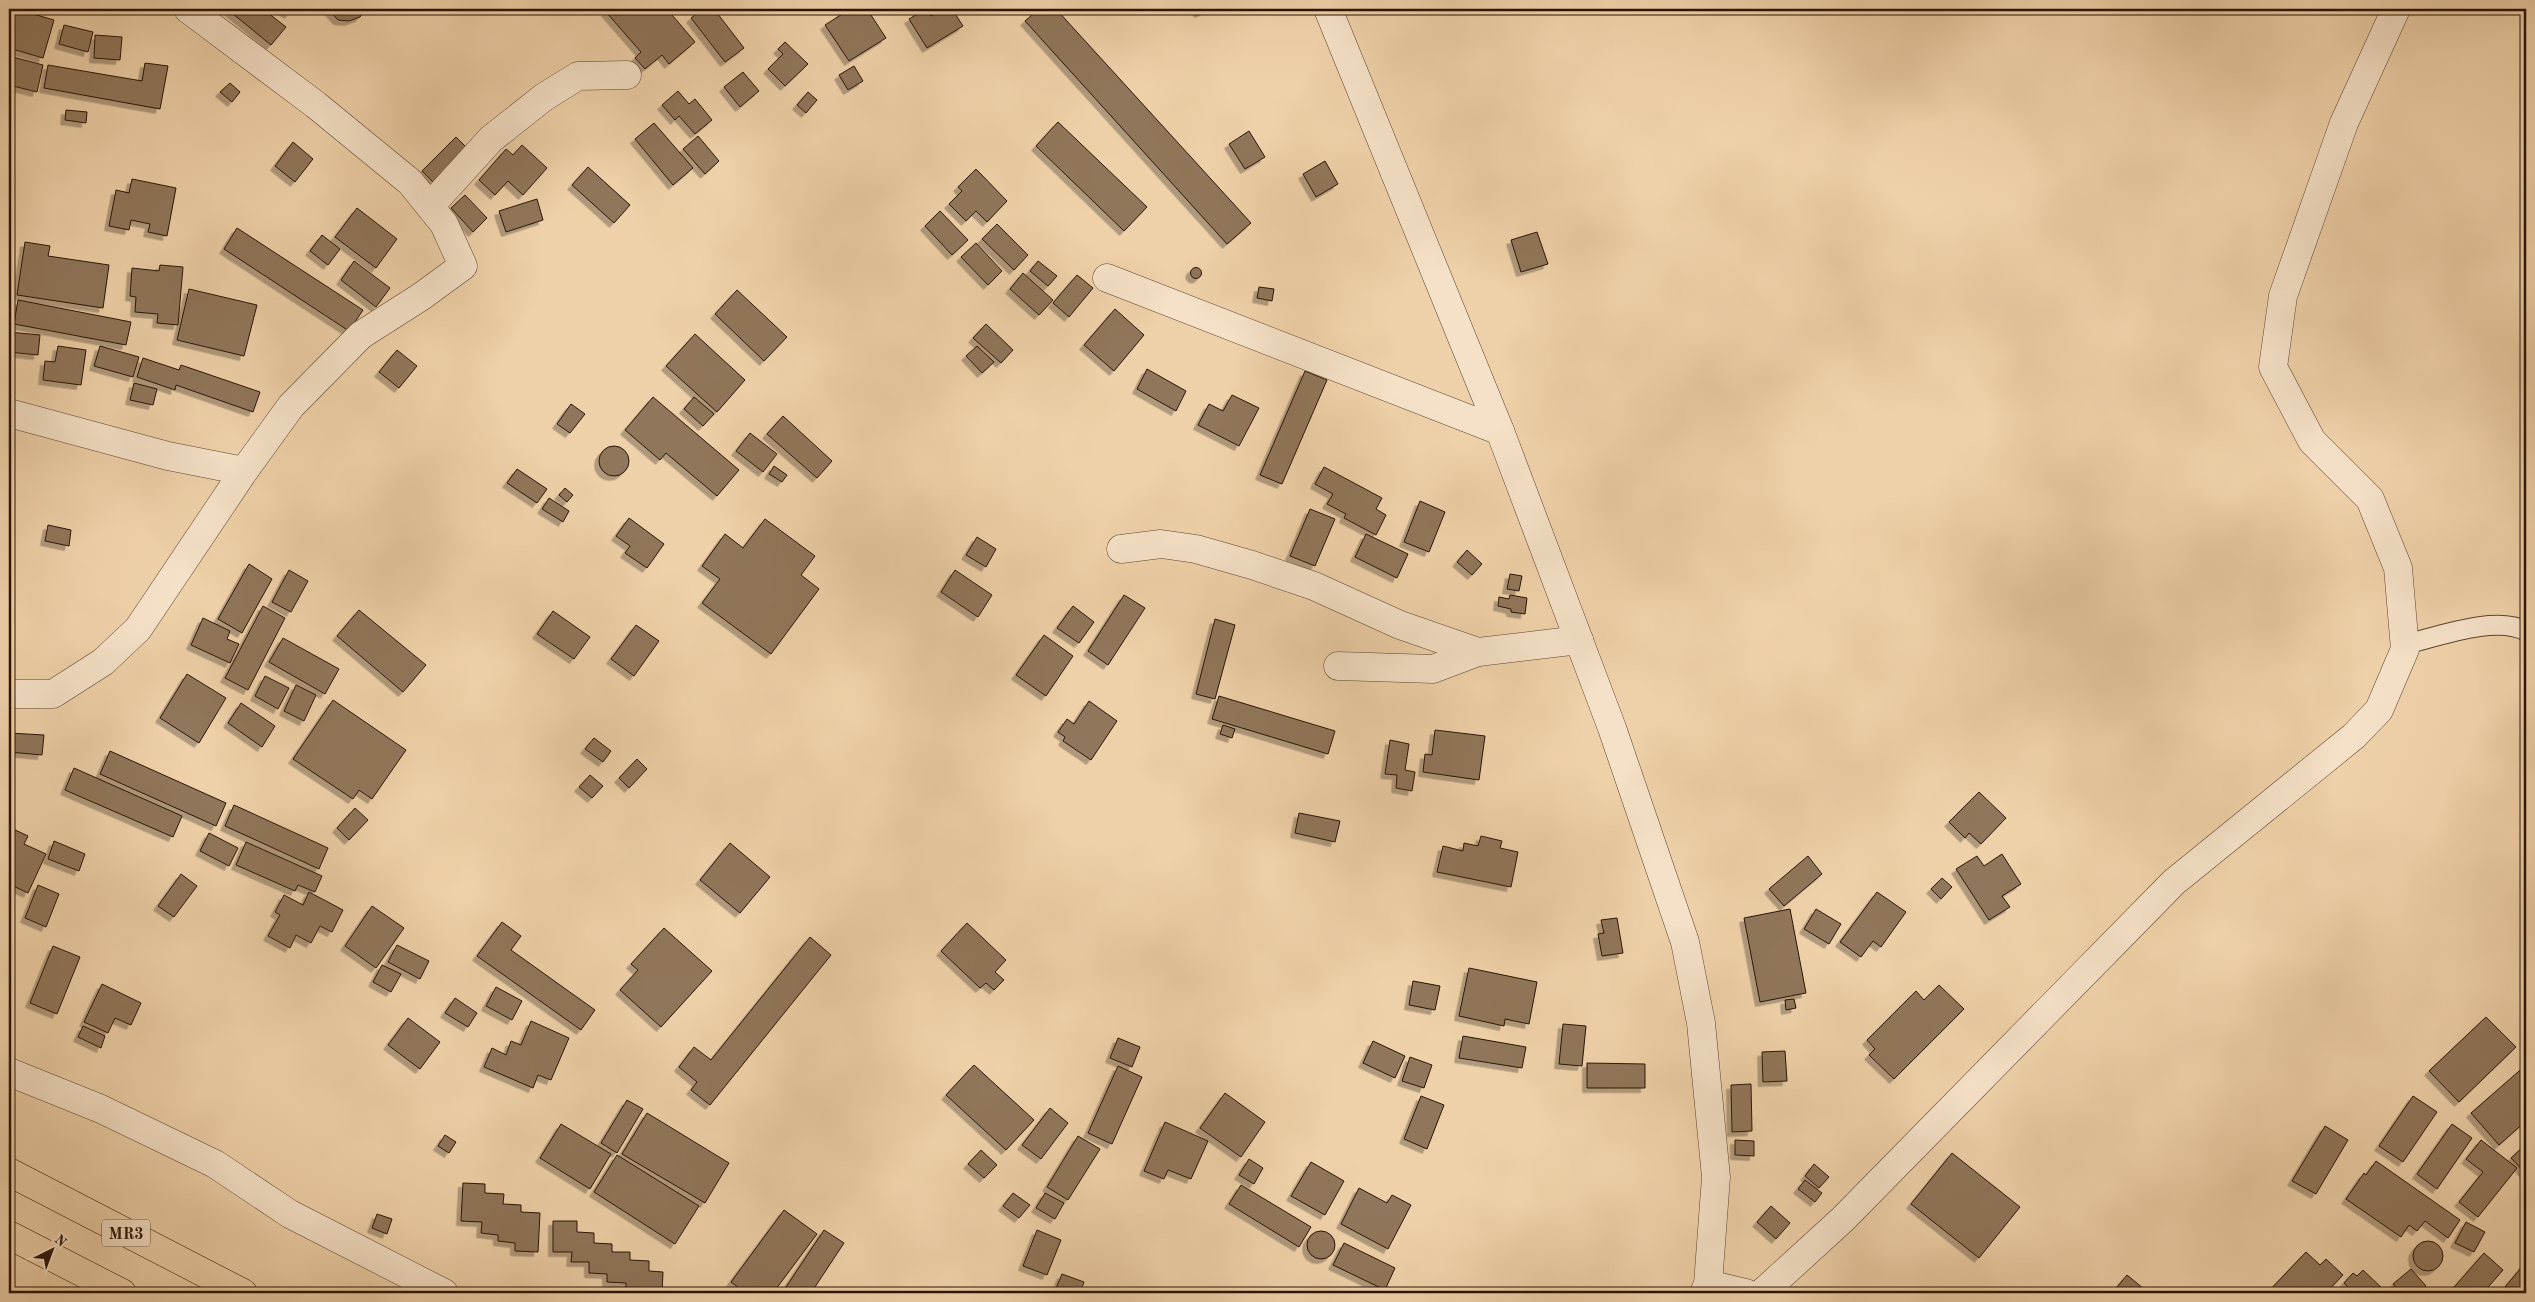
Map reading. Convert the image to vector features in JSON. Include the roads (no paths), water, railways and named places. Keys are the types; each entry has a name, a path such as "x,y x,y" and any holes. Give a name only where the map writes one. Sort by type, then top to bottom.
{"highway":[{"name":"MR3","path":"9,1172 244,1293"},
{"path":"9,1235 122,1293"},
{"path":"69,1266 106,1293"},
{"path":"216,1280 253,1293"}],"street":[{"path":"9,694 53,694 110,656 138,629 244,471 291,406 361,335 422,296 463,266 444,224 410,182 324,111 188,9"},
{"path":"1328,9 1500,431 1579,640 1685,942 1701,1023 1716,1177 1706,1289 1746,1293"},
{"path":"1762,1293 1842,1219 2174,882 2354,736 2379,710 2405,649 2398,568 2370,500 2312,441 2273,367 2282,296 2344,123 2396,9"},
{"path":"430,206 491,139 544,97 578,76 627,75"},
{"path":"1107,278 1500,431"},
{"path":"9,413 168,456 244,471"},
{"path":"1121,549 1160,544 1196,549 1252,565 1314,586 1400,625 1478,652"},
{"path":"1338,666 1433,669 1478,652 1579,640"},
{"path":"9,1072 101,1109 215,1164 290,1214 444,1293"}],"lane":[{"path":"2404,645 2475,627 2515,626 2526,631"}]}
